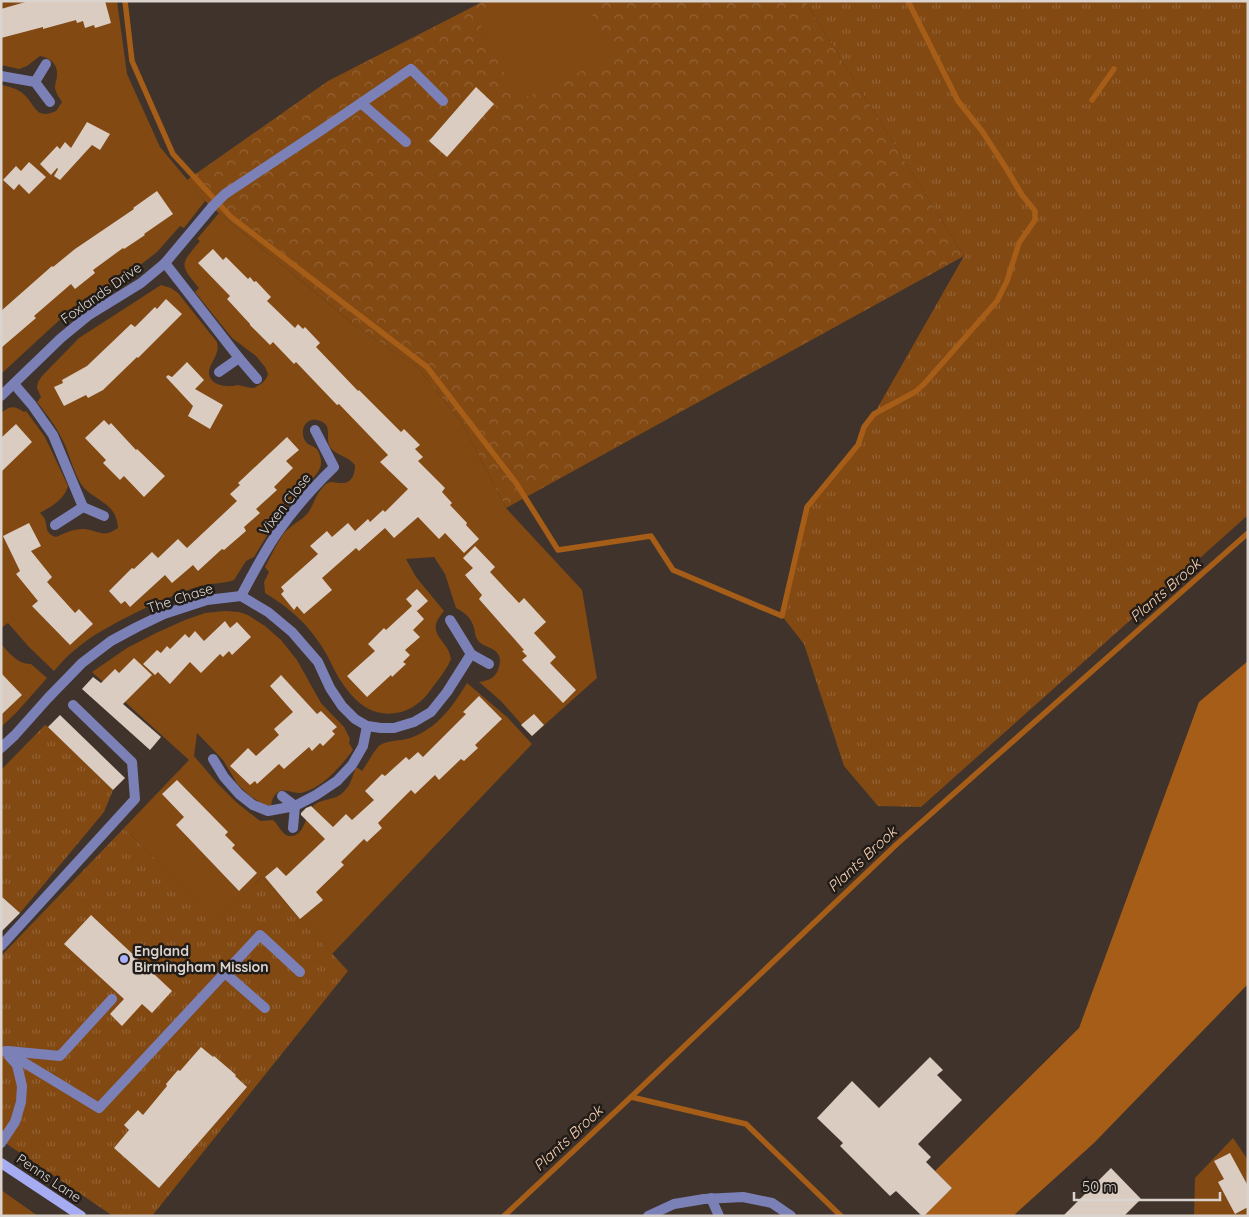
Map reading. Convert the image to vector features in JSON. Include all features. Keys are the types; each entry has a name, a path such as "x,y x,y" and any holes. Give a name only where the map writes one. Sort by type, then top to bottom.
{"main road":[{"name":"Penns Lane","path":"1,1163 81,1216"}],"street":[{"path":"35,82 46,64"},
{"name":"Foxlands Drive","path":"1,396 89,315 141,283 165,263 225,194 411,69 443,101"},
{"path":"1,76 35,82 50,102"},
{"path":"361,103 406,142"},
{"path":"165,263 257,379"},
{"path":"219,372 239,358"},
{"path":"14,384 53,434 83,507 104,516"},
{"name":"Vixen Close","path":"241,596 260,560 280,529 311,490 334,467 315,430"},
{"path":"55,525 83,507"},
{"path":"241,596 268,612 292,632 318,662 330,688 342,706 355,719 367,726 394,728 414,722 431,712 452,685 472,654"},
{"name":"The Chase","path":"1,748 82,663 110,641 164,614 207,600 241,596"},
{"path":"450,620 472,654 489,664"},
{"path":"1,946 135,800 132,762 73,705"},
{"path":"213,759 224,778 253,805 268,811 296,806 338,781 352,765 363,746 367,726"},
{"path":"282,796 296,806"},
{"path":"294,828 296,806"},
{"path":"3,1050 99,1108 260,935 300,972"},
{"path":"225,973 265,1008"},
{"path":"3,1050 60,1056 112,999"},
{"path":"1,1142 15,1122 21,1102 22,1086 17,1066 3,1050"},
{"path":"648,1216 674,1204 711,1198 743,1197 772,1203 791,1216"},
{"path":"711,1198 719,1216"}],"green space":[{"path":"1,1 117,1 127,74 160,147 205,201 184,228 180,226 157,252 122,279 84,300 66,314 1,374 1,85 21,92 43,114 56,111 62,102 55,89 57,71 55,65 47,58 40,56 27,66 19,69 1,65"},
{"path":"484,1 805,1 964,256 506,508 462,423 417,367 357,327 205,201 187,180 328,81"},
{"path":"503,1 585,1 613,56 518,101 475,14"},
{"path":"805,1 1248,1 1248,515 921,807 878,806 844,766 804,644 782,616 807,507 858,445 864,427 874,414 964,256"},
{"path":"219,213 357,327 417,367 462,423 506,508 582,590 597,678 532,736 501,701 479,682 488,680 495,675 500,662 499,656 497,652 476,638 473,624 469,618 456,608 445,574 434,557 406,559 416,577 444,611 438,619 436,631 446,646 451,659 443,674 423,699 405,711 392,714 373,711 358,701 341,682 322,646 301,620 265,593 264,582 269,572 265,567 284,533 308,513 318,494 326,484 348,482 354,472 355,465 332,450 329,443 328,429 324,423 318,420 306,423 303,432 306,442 316,448 319,453 321,466 318,472 289,504 254,557 246,561 234,580 192,588 131,615 83,643 67,656 54,671 8,623 1,628 1,413 12,407 24,412 26,411 45,437 68,486 61,499 40,513 50,534 56,537 72,530 83,529 108,533 118,528 117,520 110,508 81,484 65,445 37,402 41,397 37,388 38,382 79,338 161,285 171,288 178,293 217,342 217,353 209,372 214,382 222,385 254,388 263,382 267,376 265,367 256,356 232,338 195,292 199,288 185,269 184,264 186,260 200,241 197,239"},
{"path":"225,611 248,615 281,640 297,660 321,703 344,727 350,739 349,743 353,750 337,770 324,782 301,793 278,792 273,798 271,806 264,805 238,785 223,760 197,733 194,756 218,784 237,803 260,821 273,820 282,832 289,836 301,830 314,805 337,797 343,792 350,784 356,768 362,771 380,745 410,738 420,734 436,723 450,708 467,683 507,717 532,744 332,954 262,877 216,919 124,828 189,760 92,672 127,648 156,633 205,613"},
{"path":"1,644 14,658 22,663 31,664 47,678 1,727"},
{"path":"45,725 113,790 104,812 20,913 1,896 1,770"},
{"path":"124,828 216,918 262,877 348,971 152,1216 113,1216 1,1140 1,956"},
{"path":"1233,1138 1248,1160 1248,1216 1194,1216 1195,1178"},
{"path":"1,1190 38,1216 1,1216"}],"shaded area":[{"path":"1248,661 1248,984 1094,1143 1013,1216 922,1216 952,1188 935,1171 1079,1028 1199,702"}],"building":[{"path":"29,1 105,1 111,23 95,28 94,25 85,28 83,21 77,23 76,20 1,38 1,9"},
{"path":"476,87 494,104 447,157 429,141"},
{"path":"87,122 110,134 100,150 92,145 60,180 54,176 57,168 51,175 40,164 57,146 60,149 65,142 71,148"},
{"path":"29,162 46,177 29,194 19,184 14,190 3,180 16,166 21,171"},
{"path":"157,191 173,214 93,270 95,273 75,289 71,284 1,348 1,311 52,266"},
{"path":"213,249 223,260 226,257 248,279 250,277 254,282 256,281 271,297 267,301 295,328 298,324 303,329 305,327 320,343 316,347 358,391 401,432 404,429 420,445 415,449 423,457 418,461 445,488 442,492 452,503 450,505 479,539 464,553 445,533 439,539 418,517 394,538 385,528 359,551 356,548 322,578 332,590 304,614 297,606 294,610 281,594 284,591 281,587 318,554 310,546 327,531 332,537 348,523 355,531 368,519 370,522 383,510 385,512 408,489 380,462 388,455 296,362 294,364 273,342 270,345 227,299 230,296 198,263"},
{"path":"166,299 182,314 103,390 88,398 86,395 64,406 54,387 63,383 62,380 87,366 131,324 135,327"},
{"path":"187,362 204,380 195,389 223,405 210,429 188,416 193,406 166,377 168,375 172,377"},
{"path":"104,420 109,425 111,423 136,450 165,476 144,497 124,476 120,480 103,463 106,460 85,438"},
{"path":"16,424 32,442 1,472 1,438"},
{"path":"287,437 299,450 286,461 293,468 274,487 277,490 256,509 260,513 244,527 246,531 224,550 222,549 198,571 193,565 172,583 165,575 130,607 125,601 121,604 109,591 132,568 134,569 152,552 158,558 178,539 187,548 237,501 230,494 240,485 238,483"},
{"path":"29,523 41,546 31,551 52,577 47,582 75,613 79,609 93,624 70,645 32,606 38,601 16,574 20,571 3,536"},
{"path":"475,546 495,567 490,572 519,603 524,598 546,622 534,633 556,657 550,663 576,690 563,703 522,660 527,656 522,651 524,650 479,599 482,595 465,575 473,568 463,558"},
{"path":"417,589 428,601 417,611 415,609 424,619 413,630 420,637 405,650 410,655 403,662 406,664 367,697 347,676 375,651 368,644 384,628 386,630 412,606 406,599"},
{"path":"225,621 230,628 237,622 251,637 232,655 229,651 223,657 220,654 201,673 190,662 170,684 158,672 155,675 143,664 157,650 161,653 167,646 170,649 185,634 189,638 195,631 204,641"},
{"path":"134,658 152,675 123,704 161,737 150,750 82,689 93,677 101,683 115,669 119,673"},
{"path":"1,673 22,695 1,715"},
{"path":"281,675 317,714 321,711 337,727 332,731 335,734 323,746 320,743 312,751 309,747 284,769 279,764 257,784 255,781 250,785 230,766 248,748 256,756 279,735 274,729 293,712 270,686"},
{"path":"479,696 502,719 475,745 478,748 464,761 461,759 439,780 435,775 415,794 411,790 378,823 382,828 367,842 364,839 341,862 344,865 316,892 323,900 300,919 265,877 277,867 286,876 325,839 301,813 311,806 333,827 346,814 352,820 374,800 365,791 382,774 385,776 406,757 409,760 418,752 423,757 466,714 463,712"},
{"path":"534,714 544,725 532,736 521,725"},
{"path":"60,715 125,778 113,790 48,727"},
{"path":"177,780 228,832 225,835 235,845 232,848 257,873 239,891 176,825 184,817 162,794"},
{"path":"1,896 20,913 1,932"},
{"path":"91,915 172,991 152,1013 142,1004 122,1026 110,1014 124,999 64,944"},
{"path":"201,1047 236,1075 247,1087 159,1188 114,1148 129,1130 124,1125 138,1110 143,1115 167,1086 166,1084"},
{"path":"930,1057 943,1070 937,1075 962,1100 918,1144 931,1157 926,1162 952,1188 922,1216 896,1191 890,1196 840,1146 843,1143 817,1118 852,1081 879,1108"},
{"path":"1230,1153 1248,1186 1248,1207 1235,1214 1218,1182 1224,1179 1214,1161"},
{"path":"1111,1168 1141,1199 1124,1216 1063,1216"}],"waterway":[{"path":"125,1 132,61 173,154 231,217 427,367 516,483 558,550 651,536 673,570 782,616 807,507 858,445 864,427 874,414 915,392 924,384 997,301 1007,281 1019,243 1035,220 1035,211 1022,195 982,131 958,101 908,1"},
{"path":"1092,100 1114,69"},
{"name":"Plants Brook","path":"504,1216 898,843 1248,533"},
{"path":"631,1097 746,1124 841,1216"}],"place":[{"name":"England Birmingham Mission","path":"124,959"}]}
